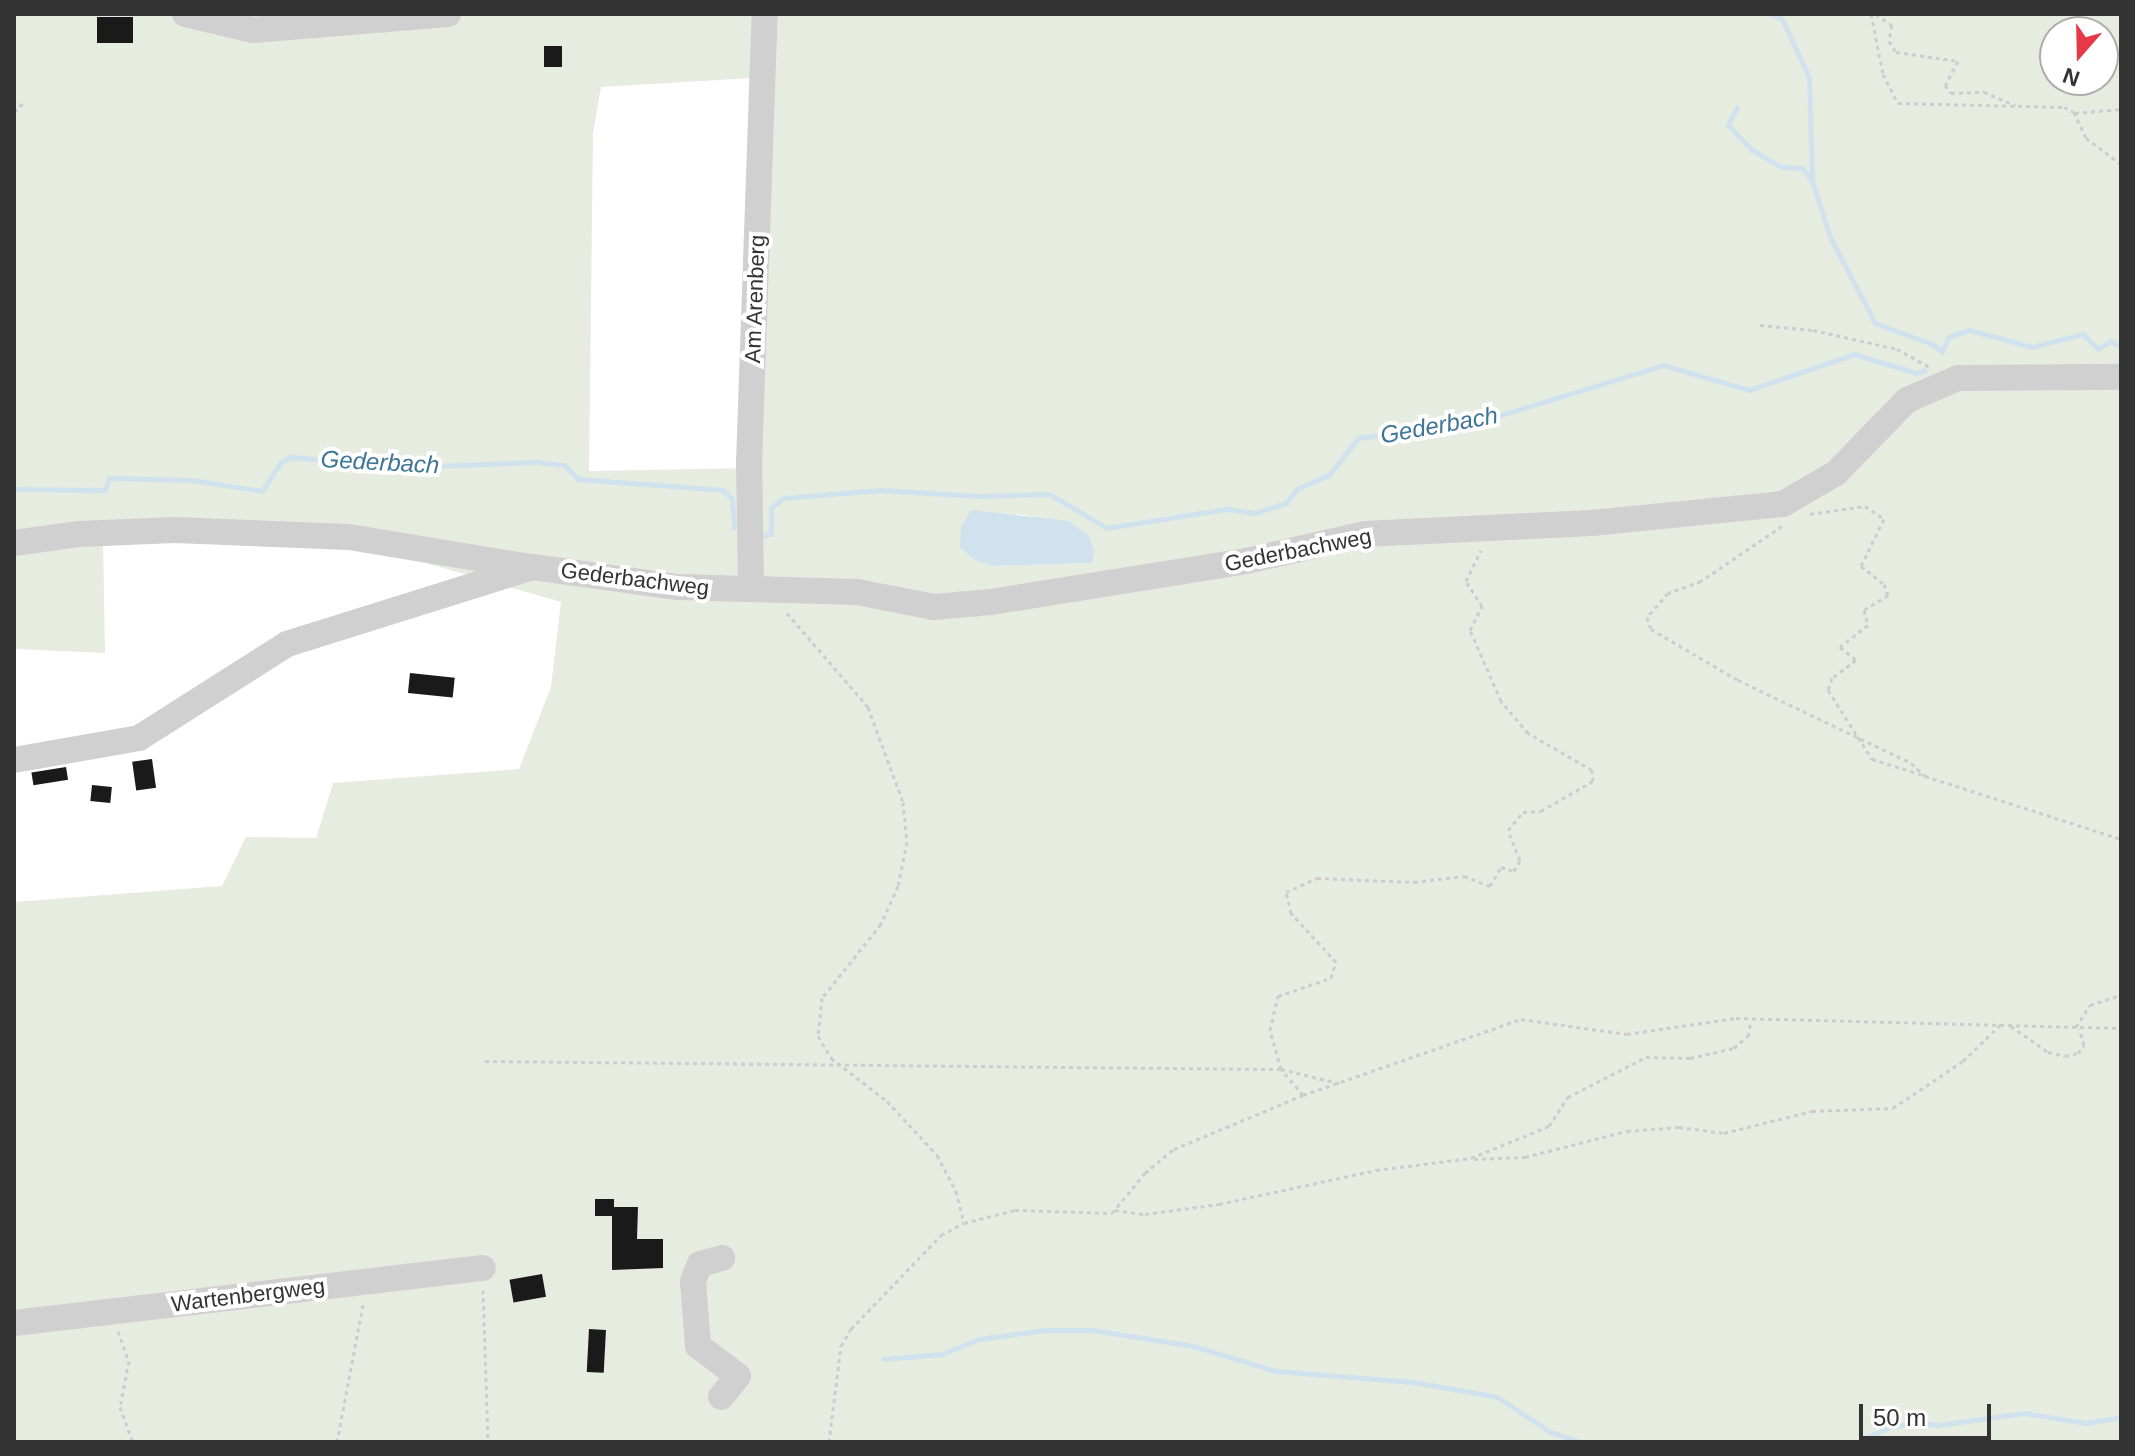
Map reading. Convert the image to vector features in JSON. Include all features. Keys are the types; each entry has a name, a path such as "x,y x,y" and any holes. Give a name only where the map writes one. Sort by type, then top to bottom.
{"street":[{"path":"185,14 253,30 448,14"},
{"name":"Am Arenberg","path":"762,586 749,463 765,14"},
{"name":"Gederbachweg","path":"14,543 79,534 175,530 349,537 678,587 738,590 762,586 857,592 934,607 1246,561 1365,534 1487,528 1783,504 1836,473 1907,400 1948,383 2121,377"},
{"name":"Gederbachweg","path":"14,760 139,738 287,644 533,567"},
{"path":"721,1397 738,1376 698,1346 693,1281 700,1264 722,1258"},
{"name":"Wartenbergweg","path":"14,1323 483,1268"}],"path":[{"path":"1873,14 1892,25 1889,41 1896,52 1958,61 1945,85 1951,93 1984,92 2016,106"},
{"path":"1873,14 1883,74 1898,103 2064,107 2075,113 2121,109"},
{"path":"14,112 24,102"},
{"path":"2075,113 2086,138 2121,164"},
{"path":"1760,325 1813,330 1897,349 1948,383"},
{"path":"1807,515 1865,506 1884,519 1861,566 1884,584 1888,595 1864,610 1868,625 1840,651 1856,660 1839,671 1829,686 1872,759 2121,839"},
{"path":"1795,517 1701,581 1668,593 1647,617 1651,629 1698,658 1925,776"},
{"path":"1303,1095 1281,1069 1270,1030 1278,996 1331,978 1336,962 1291,913 1286,892 1317,878 1414,882 1464,876 1490,886 1501,867 1514,871 1520,860 1508,830 1523,812 1541,811 1593,781 1592,770 1528,733 1501,701 1470,630 1482,606 1466,581 1487,528"},
{"path":"762,586 795,627 838,668 868,707 903,802 907,842 898,886 881,924 822,998 818,1036 840,1066 887,1101 937,1155 956,1191 964,1223"},
{"path":"2076,1027 2090,1005 2121,995"},
{"path":"829,1442 841,1346 851,1329 941,1235 964,1223 1015,1210 1102,1216 1115,1210 1145,1173 1174,1149 1303,1095 1342,1084 1521,1019 1627,1034 1736,1018 1751,1021 2121,1028"},
{"path":"1471,1158 1501,1142 1549,1126 1568,1097 1646,1057 1690,1058 1734,1048 1748,1036 1751,1021"},
{"path":"1115,1210 1145,1214 1219,1204 1376,1170 1471,1158 1525,1157 1627,1131 1679,1127 1724,1133 1812,1111 1893,1108 1963,1061 2001,1024"},
{"path":"2009,1025 2048,1052 2065,1056 2084,1045 2076,1027"},
{"path":"485,1061 1281,1069 1342,1084"},
{"path":"483,1268 488,1442"},
{"path":"337,1442 367,1281"},
{"path":"112,1312 129,1361 120,1407 133,1442"}],"shaded area":[{"path":"14,14 2121,14 2121,1442 14,1442 14,902 222,886 246,837 316,838 333,783 519,769 551,687 561,602 349,541 103,541 105,653 14,649","holes":["767,77 754,468 589,471 593,133 601,87","1016,514 1036,517 1091,563 992,566"]}],"water":[{"path":"971,510 1069,521 1089,536 1094,551 1092,563 992,566 975,560 960,548 961,527"}],"building":[{"path":"97,17 133,17 133,43 97,43"},
{"path":"544,46 562,46 562,67 544,67"},
{"path":"410,673 455,678 453,698 408,693"},
{"path":"152,759 156,788 136,791 132,762"},
{"path":"66,767 68,780 33,785 31,772"},
{"path":"92,785 112,787 110,803 90,801"},
{"path":"595,1199 614,1199 614,1207 638,1207 637,1239 663,1239 663,1268 612,1270 612,1216 595,1216"},
{"path":"542,1274 546,1297 513,1302 510,1280"},
{"path":"589,1329 606,1330 604,1373 587,1372"}],"waterway":[{"path":"1772,14 1782,19 1809,77 1812,181 1830,237 1875,323 1932,344 1942,352 1948,337 1969,330 2032,347 2083,334 2098,349 2111,341 2121,347"},
{"path":"1737,107 1728,125 1752,150 1782,167 1802,168 1812,181"},
{"name":"Gederbach","path":"763,535 771,534 771,508 783,498 881,490 978,496 1049,494 1107,528 1226,509 1255,513 1286,503 1297,489 1329,475 1358,438 1475,423 1663,365 1749,390 1854,354 1916,373 1925,370"},
{"name":"Gederbach","path":"14,489 105,490 109,478 192,480 262,491 280,463 291,457 410,467 536,462 564,465 578,479 723,490 732,499 734,528"},
{"path":"884,1359 942,1354 979,1339 1045,1330 1093,1330 1193,1346 1276,1371 1413,1382 1497,1397 1550,1432 1580,1442"},
{"path":"1857,1442 1889,1427 1918,1423 1938,1425 2024,1413 2085,1423 2121,1417"}]}
